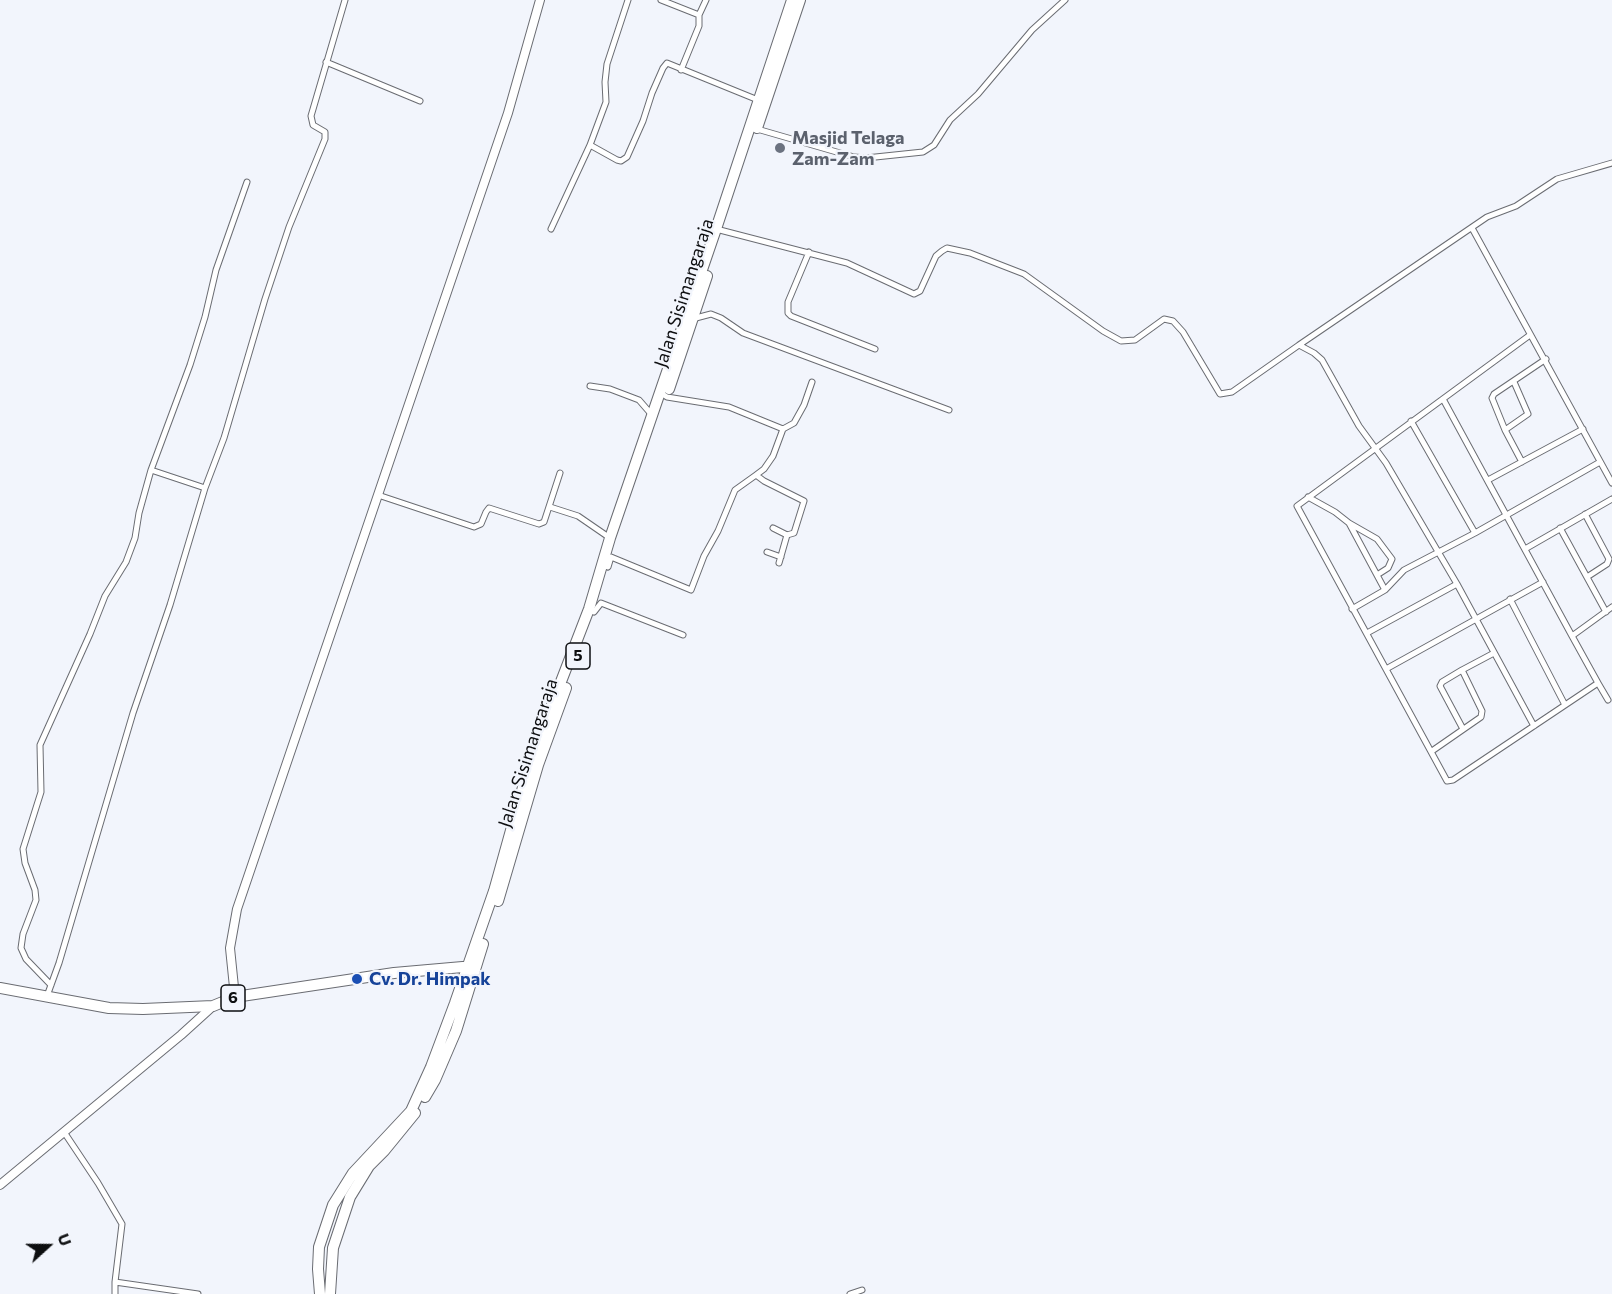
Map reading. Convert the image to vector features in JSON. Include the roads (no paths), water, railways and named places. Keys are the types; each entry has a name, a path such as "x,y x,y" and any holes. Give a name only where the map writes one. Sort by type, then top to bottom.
{"highway":[{"name":"Jalan Sisimangaraja","path":"753,135 758,100 792,0"},
{"name":"Jalan Sisimangaraja","path":"330,1294 333,1248 350,1197 369,1166 411,1120 435,1080 456,1031 471,964 504,870 534,764 591,611 719,230 800,0"},
{"name":"Jalan Sisimangaraja","path":"605,566 610,538 653,416 664,395"},
{"name":"6","path":"0,988 49,991 109,1008 213,1006 236,998 471,964"},
{"path":"320,1294 319,1246 333,1205 360,1164 411,1111 431,1067 471,964"}],"street":[{"path":"49,991 133,713 171,605 205,488 224,438 265,299 289,227 325,139 325,132 313,125 310,119 345,0"},
{"path":"236,998 230,948 237,909 508,113 540,0"},
{"path":"551,229 590,145 606,102 607,64 628,0"},
{"path":"661,0 699,15"},
{"path":"681,70 699,26 699,15 706,0"},
{"path":"753,135 855,157 866,158 923,152 934,145 950,120 978,94 1032,30 1065,0"},
{"path":"326,62 420,101"},
{"path":"590,145 617,160 627,157 664,65 669,64 758,100"},
{"path":"719,230 847,263 914,294 923,286 936,256 947,248 970,253 1024,274 1103,331 1121,341 1135,340 1164,319 1173,321 1183,332 1220,394 1232,392 1487,217 1516,206 1557,179 1612,163"},
{"path":"49,991 26,959 21,948 23,934 36,900 23,849 41,792 40,745 105,596 126,562 135,538 139,513 151,471 190,365 216,270 247,182"},
{"path":"1473,228 1612,483"},
{"path":"809,252 788,302 790,316 875,349"},
{"path":"690,318 711,314 722,318 743,333 949,410"},
{"path":"1530,335 1297,506 1447,781 1449,782 1598,683"},
{"path":"1299,345 1322,360 1343,400 1376,448 1457,584 1534,726"},
{"path":"1522,462 1505,430 1492,398 1546,359"},
{"path":"605,566 611,557 691,590 735,490 764,469 773,456 783,429 794,423 804,405 812,382"},
{"path":"1505,430 1528,414 1514,382"},
{"path":"590,386 610,389 639,400 653,416"},
{"path":"664,395 729,406 783,429"},
{"path":"1443,399 1608,700"},
{"path":"1411,421 1475,533"},
{"path":"1488,480 1584,429"},
{"path":"1352,609 1385,590 1404,570 1439,553 1600,462"},
{"path":"151,471 205,488"},
{"path":"378,495 474,527 480,526 487,509 492,508 542,524 560,473"},
{"path":"756,475 803,499 794,533 787,535 773,528"},
{"path":"1308,497 1377,539 1392,560 1388,568 1377,575"},
{"path":"1525,549 1612,499"},
{"path":"549,507 578,516 610,538"},
{"path":"1585,514 1609,559 1607,564 1587,577"},
{"path":"1349,523 1385,590"},
{"path":"1560,528 1606,612"},
{"path":"767,552 780,560 787,535"},
{"path":"1386,669 1543,582"},
{"path":"1367,633 1457,584"},
{"path":"1510,599 1565,705"},
{"path":"591,611 601,603 683,635"},
{"path":"1572,636 1612,608"},
{"path":"1463,729 1440,686 1442,682 1494,652"},
{"path":"1432,751 1481,717 1483,713 1462,670"},
{"path":"0,1185 213,1006"},
{"path":"63,1132 98,1183 122,1224 115,1282 116,1294"},
{"path":"115,1282 198,1294"},
{"path":"850,1294 862,1290"}],"place":[{"name":"Masjid Telaga Zam-Zam","path":"780,148"},
{"name":"Cv. Dr. Himpak","path":"357,979"}]}
